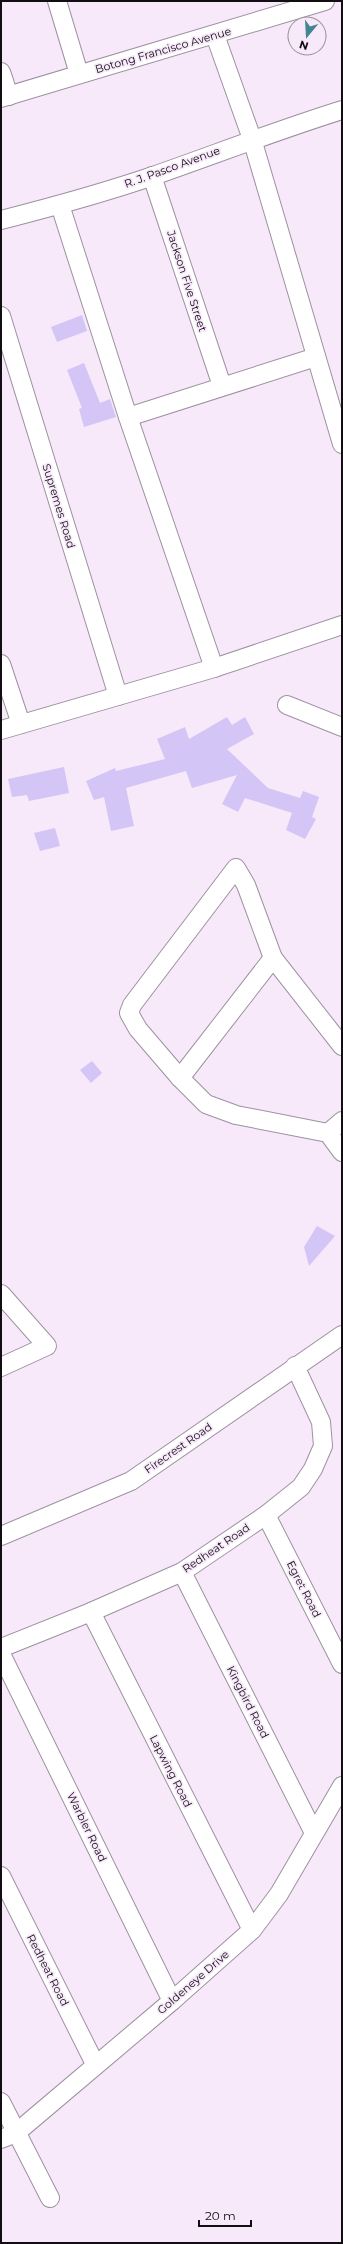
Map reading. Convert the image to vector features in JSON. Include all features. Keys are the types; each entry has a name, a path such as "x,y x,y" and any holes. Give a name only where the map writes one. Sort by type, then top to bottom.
{"street":[{"path":"56,1 79,74"},
{"name":"Botong Francisco Avenue","path":"5,97 325,1"},
{"path":"215,35 252,139 342,444"},
{"path":"1,72 5,97"},
{"name":"R. J. Pasco Avenue","path":"1,220 60,205 152,176 252,139 342,111"},
{"name":"Jackson Five Street","path":"152,176 222,386"},
{"path":"60,205 128,417 214,668"},
{"name":"Supremes Road","path":"1,316 118,696"},
{"path":"128,417 316,357"},
{"path":"1,730 214,668 342,625"},
{"path":"1,664 20,724"},
{"path":"287,705 342,727"},
{"path":"342,1046 273,958 246,885 236,868 132,1005 129,1013 138,1029 180,1078 206,1104 236,1115 328,1133 342,1152"},
{"path":"180,1078 273,958"},
{"path":"328,1133 342,1121"},
{"path":"1,1294 47,1346 1,1366"},
{"name":"Firecrest Road","path":"1,1536 131,1481 342,1334"},
{"name":"Redheat Road","path":"1,1648 91,1612 182,1572 266,1515 301,1487 313,1469 323,1446 321,1422 295,1366"},
{"name":"Egret Road","path":"266,1515 342,1664"},
{"name":"Kingbird Road","path":"182,1572 314,1833"},
{"name":"Lapwing Road","path":"91,1612 252,1930"},
{"name":"Warbler Road","path":"1,1654 172,2001"},
{"name":"Goldeneye Drive","path":"9,2136 172,2001 252,1930 279,1894 342,1786"},
{"name":"Redheat Road","path":"1,1876 95,2064"},
{"path":"1,2102 9,2136 50,2198"}],"building":[{"path":"82,315 87,331 57,342 51,327"},
{"path":"84,363 100,403 110,399 116,417 84,427 79,409 82,408 67,370"},
{"path":"227,717 232,725 245,717 254,734 227,749 268,788 300,798 303,791 319,797 312,817 316,819 305,839 286,830 292,813 245,798 238,812 222,804 237,775 192,788 186,771 126,788 134,826 111,831 104,797 94,800 86,781 115,768 116,771 165,759 157,739 185,727 189,739"},
{"path":"64,767 69,793 29,801 27,795 12,797 8,779"},
{"path":"55,828 60,846 40,851 34,833"},
{"path":"92,1061 102,1073 91,1083 80,1070"},
{"path":"317,1226 335,1236 309,1266 304,1247"}]}
